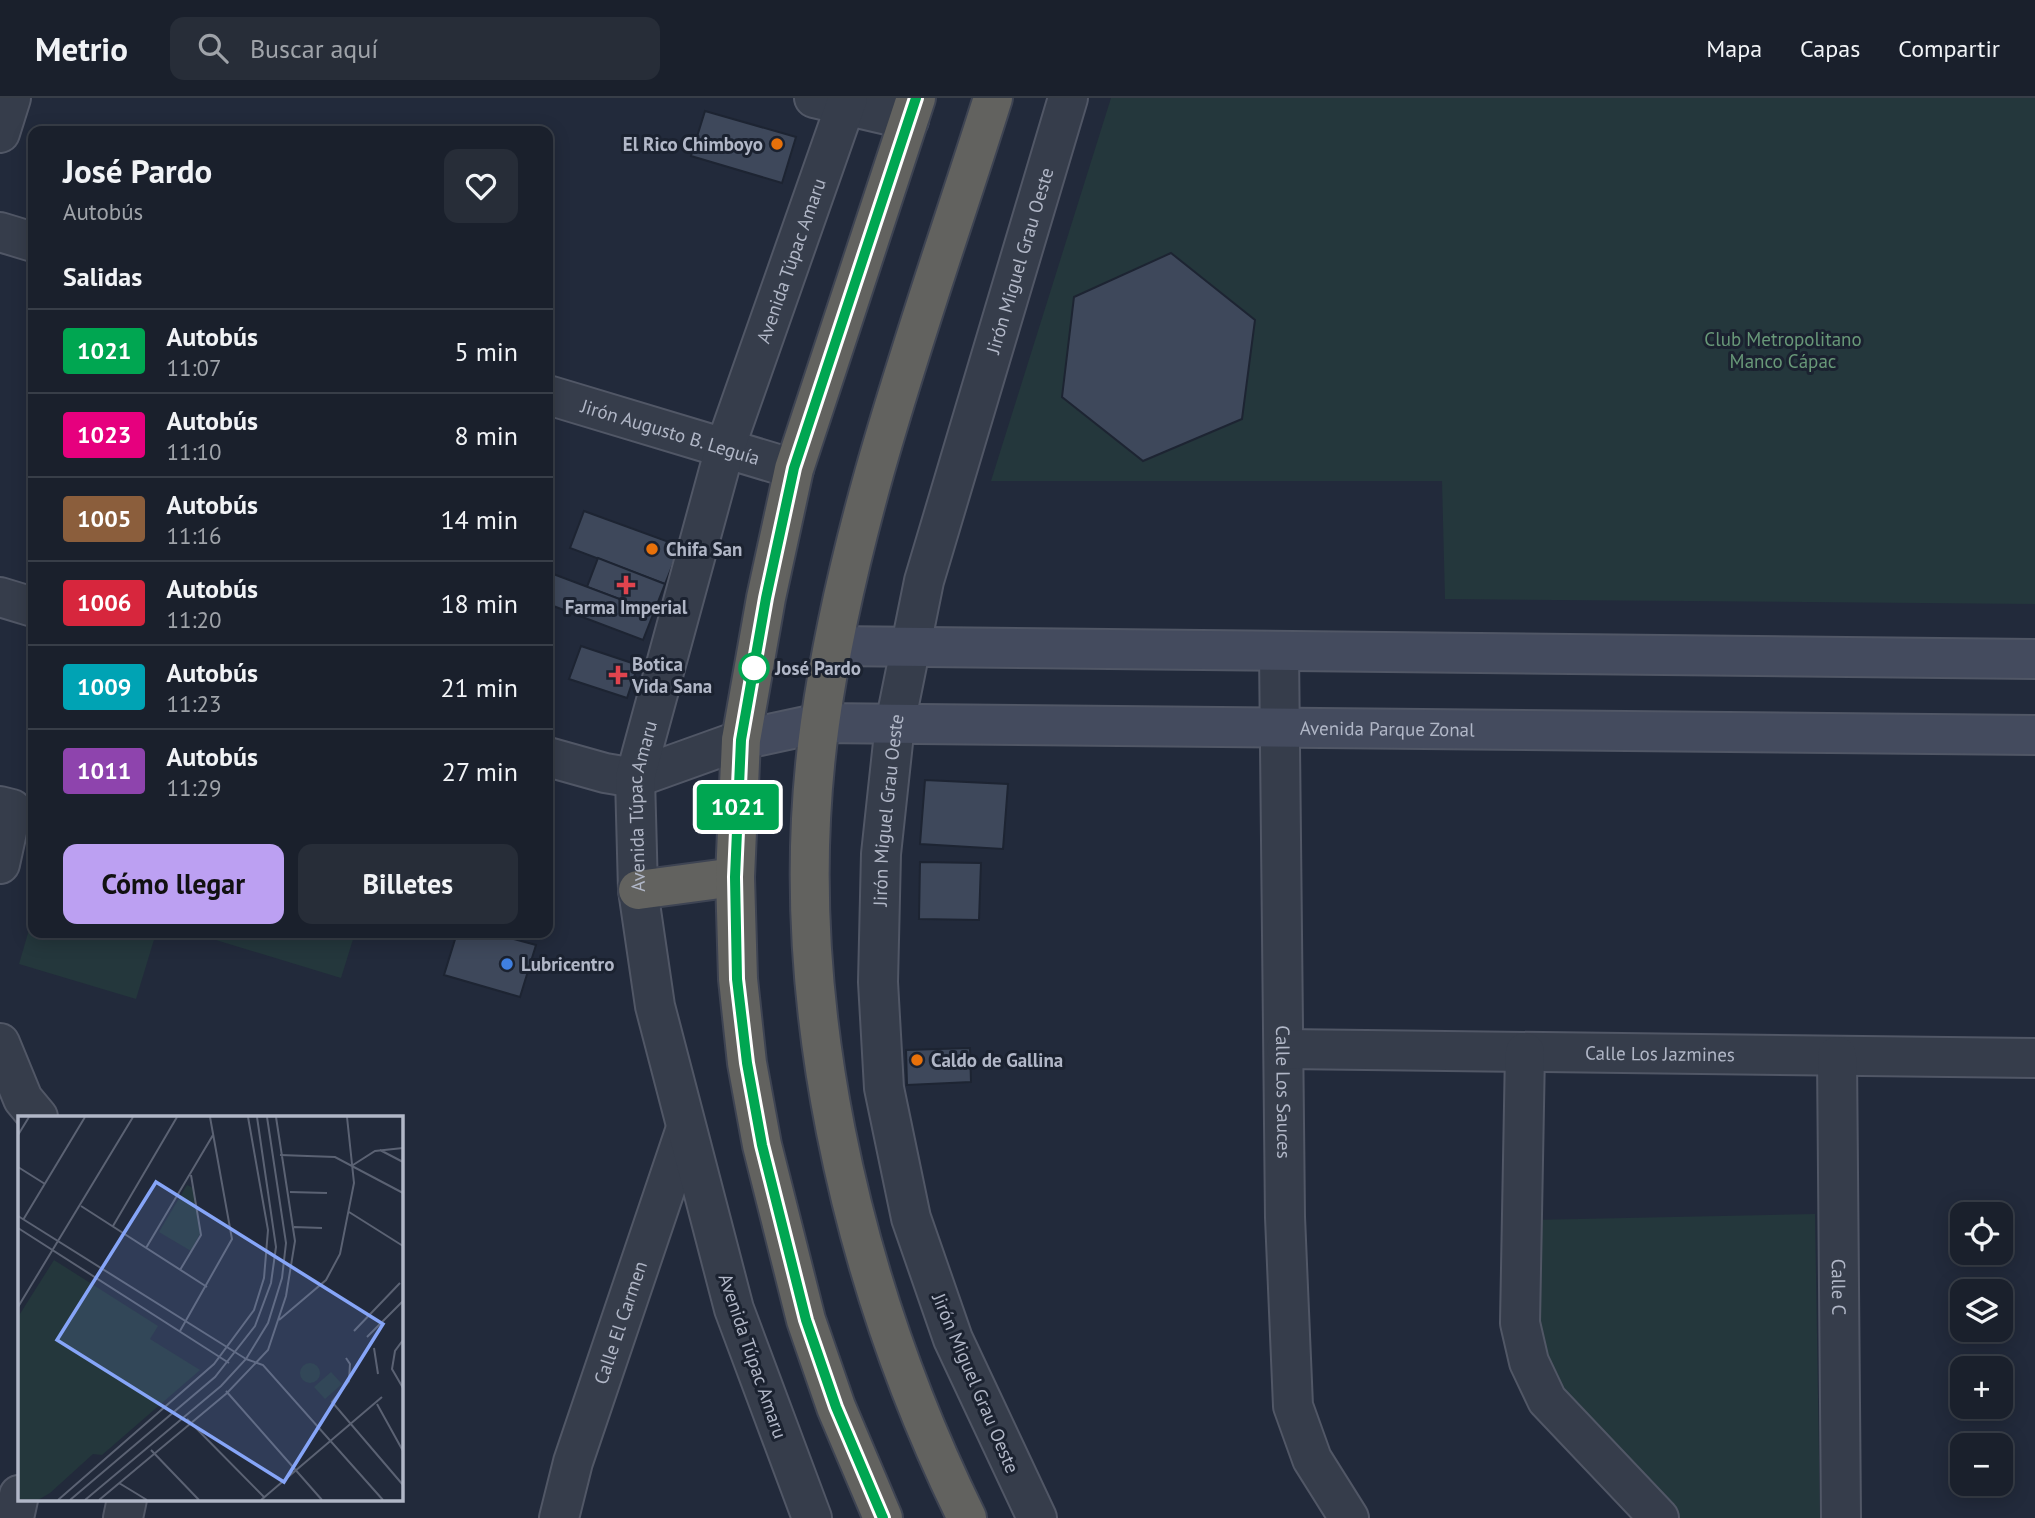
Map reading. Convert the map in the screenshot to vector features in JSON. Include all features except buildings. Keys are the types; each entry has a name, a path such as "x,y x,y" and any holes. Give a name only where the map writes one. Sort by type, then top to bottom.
{"highway":[{"path":"967,1518 888,1333 864,1253 829,1092 816,989 811,895 811,808 820,723 867,497 993,98"},
{"path":"883,1518 836,1407 806,1320 765,1158 747,1063 737,979 735,877 741,740 766,598 794,468 912,109"},
{"path":"638,890 735,877"}],"main road":[{"path":"834,646 2035,659"},
{"name":"Avenida Parque Zonal","path":"741,740 820,723 2035,735"}],"street":[{"path":"0,133 11,98"},
{"name":"Jirón Miguel Grau Oeste","path":"1037,1518 953,1339 911,1218 884,1088 878,982 881,854 895,724 924,581 1068,98"},
{"path":"836,100 912,109"},
{"name":"Avenida Túpac Amaru","path":"812,1518 734,1309 655,1006 638,890 635,778 725,448 836,100"},
{"path":"0,232 28,240"},
{"name":"Jirón Augusto B. Leguía","path":"553,397 794,468"},
{"path":"0,597 28,605"},
{"name":"Calle Los Sauces","path":"1279,651 1286,1049 1285,1217 1293,1406 1312,1459 1349,1518"},
{"path":"553,758 605,773 635,778 741,740"},
{"path":"0,864 6,808"},
{"path":"0,1043 23,1099 37,1116"},
{"name":"Calle Los Jazmines","path":"1286,1049 2035,1058"},
{"path":"1525,1052 1520,1323 1529,1362 1548,1400 1659,1518"},
{"name":"Calle C","path":"1837,1056 1841,1518"},
{"name":"Calle El Carmen","path":"559,1518 573,1462 687,1128"},
{"path":"14,1518 18,1500"},
{"path":"122,1518 127,1500"}],"green space":[{"name":"Club Metropolitano Manco Cápac","path":"1111,98 2035,98 2035,604 1445,599 1442,481 991,481"},
{"path":"28,933 28,938 154,938 136,999 19,964"},
{"path":"209,938 353,938 341,978"},
{"path":"1815,1214 1820,1518 1674,1518 1539,1363 1531,1220"}],"bus line":[{"name":"1021","path":"883,1518 836,1407 806,1320 762,1145 747,1063 737,979 735,877 741,740 766,598 794,468 916,98"}],"place":[{"name":"El Rico Chimboyo","path":"777,144"},
{"name":"Chifa San","path":"652,549"},
{"name":"Farma Imperial","path":"626,585"},
{"name":"José Pardo","path":"754,668"},
{"name":"Botica Vida Sana","path":"618,675"},
{"name":"Lubricentro","path":"507,964"},
{"name":"Caldo de Gallina","path":"917,1060"}]}
